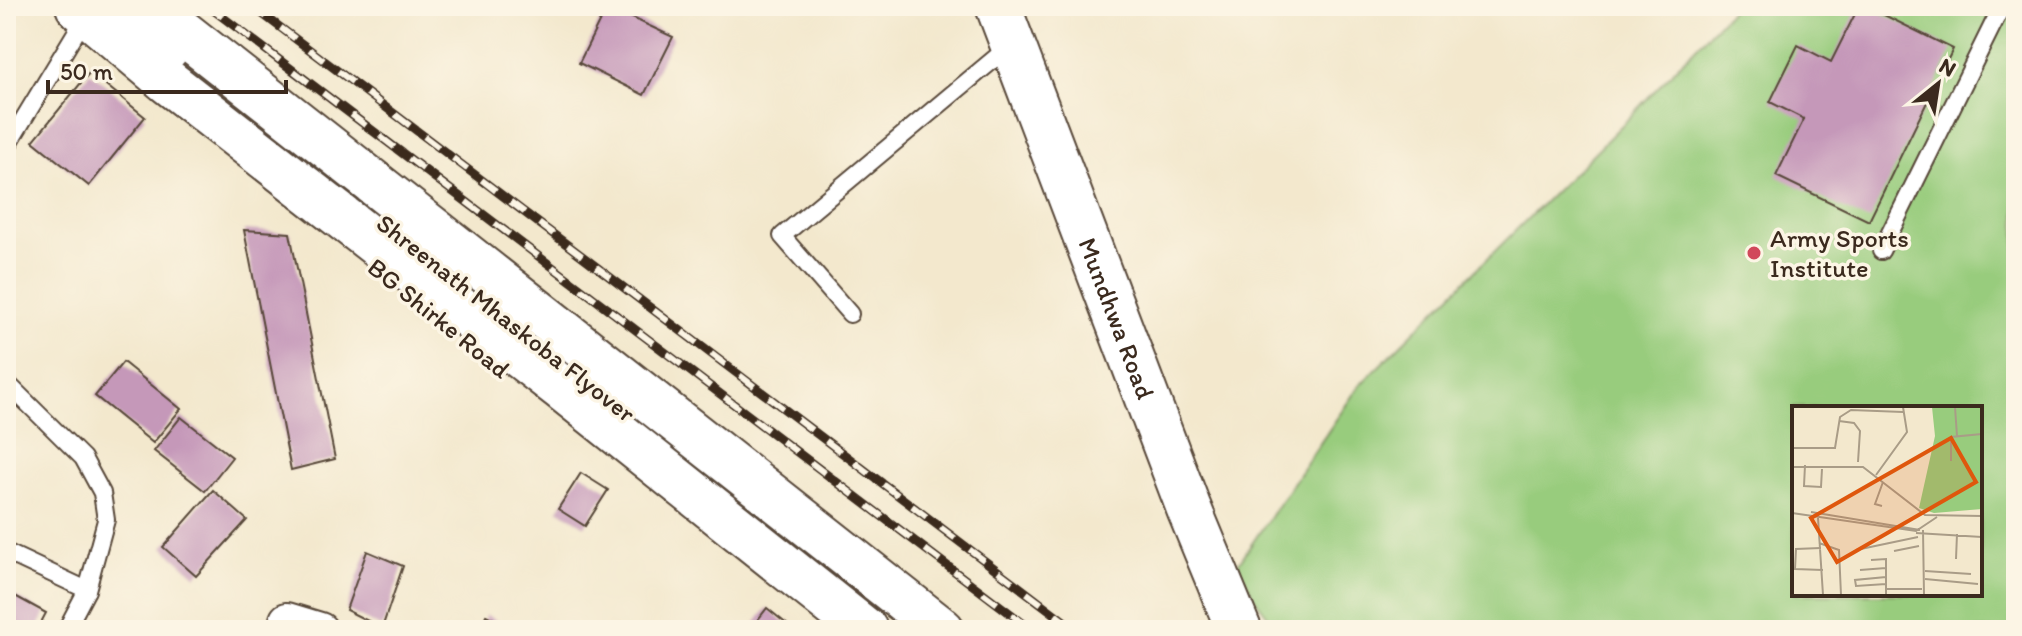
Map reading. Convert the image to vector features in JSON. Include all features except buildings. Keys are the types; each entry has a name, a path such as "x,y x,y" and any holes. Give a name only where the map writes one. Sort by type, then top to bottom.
{"main road":[{"path":"149,6 942,630"},
{"name":"BG Shirke Road","path":"82,10 819,630"},
{"name":"Shreenath Mhaskoba Flyover","path":"82,10 167,81 865,630"},
{"name":"Shreenath Mhaskoba Flyover","path":"82,10 900,630"},
{"name":"Mundhwa Road","path":"1005,25 1178,480 1239,630"}],"street":[{"path":"287,620 320,630"}],"lane":[{"path":"1881,251 2002,6"},
{"path":"6,148 82,10"},
{"path":"850,314 782,236 1005,25"},
{"path":"6,382 83,458 102,493 106,520 87,590 66,630"},
{"path":"6,552 87,590"}],"green space":[{"name":"Army Sports Institute","path":"1735,6 2016,6 2016,630 1279,630 1254,598 1238,564 1359,386 1627,120"}],"railway":[{"path":"208,6 1032,630"},
{"path":"252,6 1076,630"}],"place":[{"name":"Army Sports Institute","path":"1754,253"}]}
